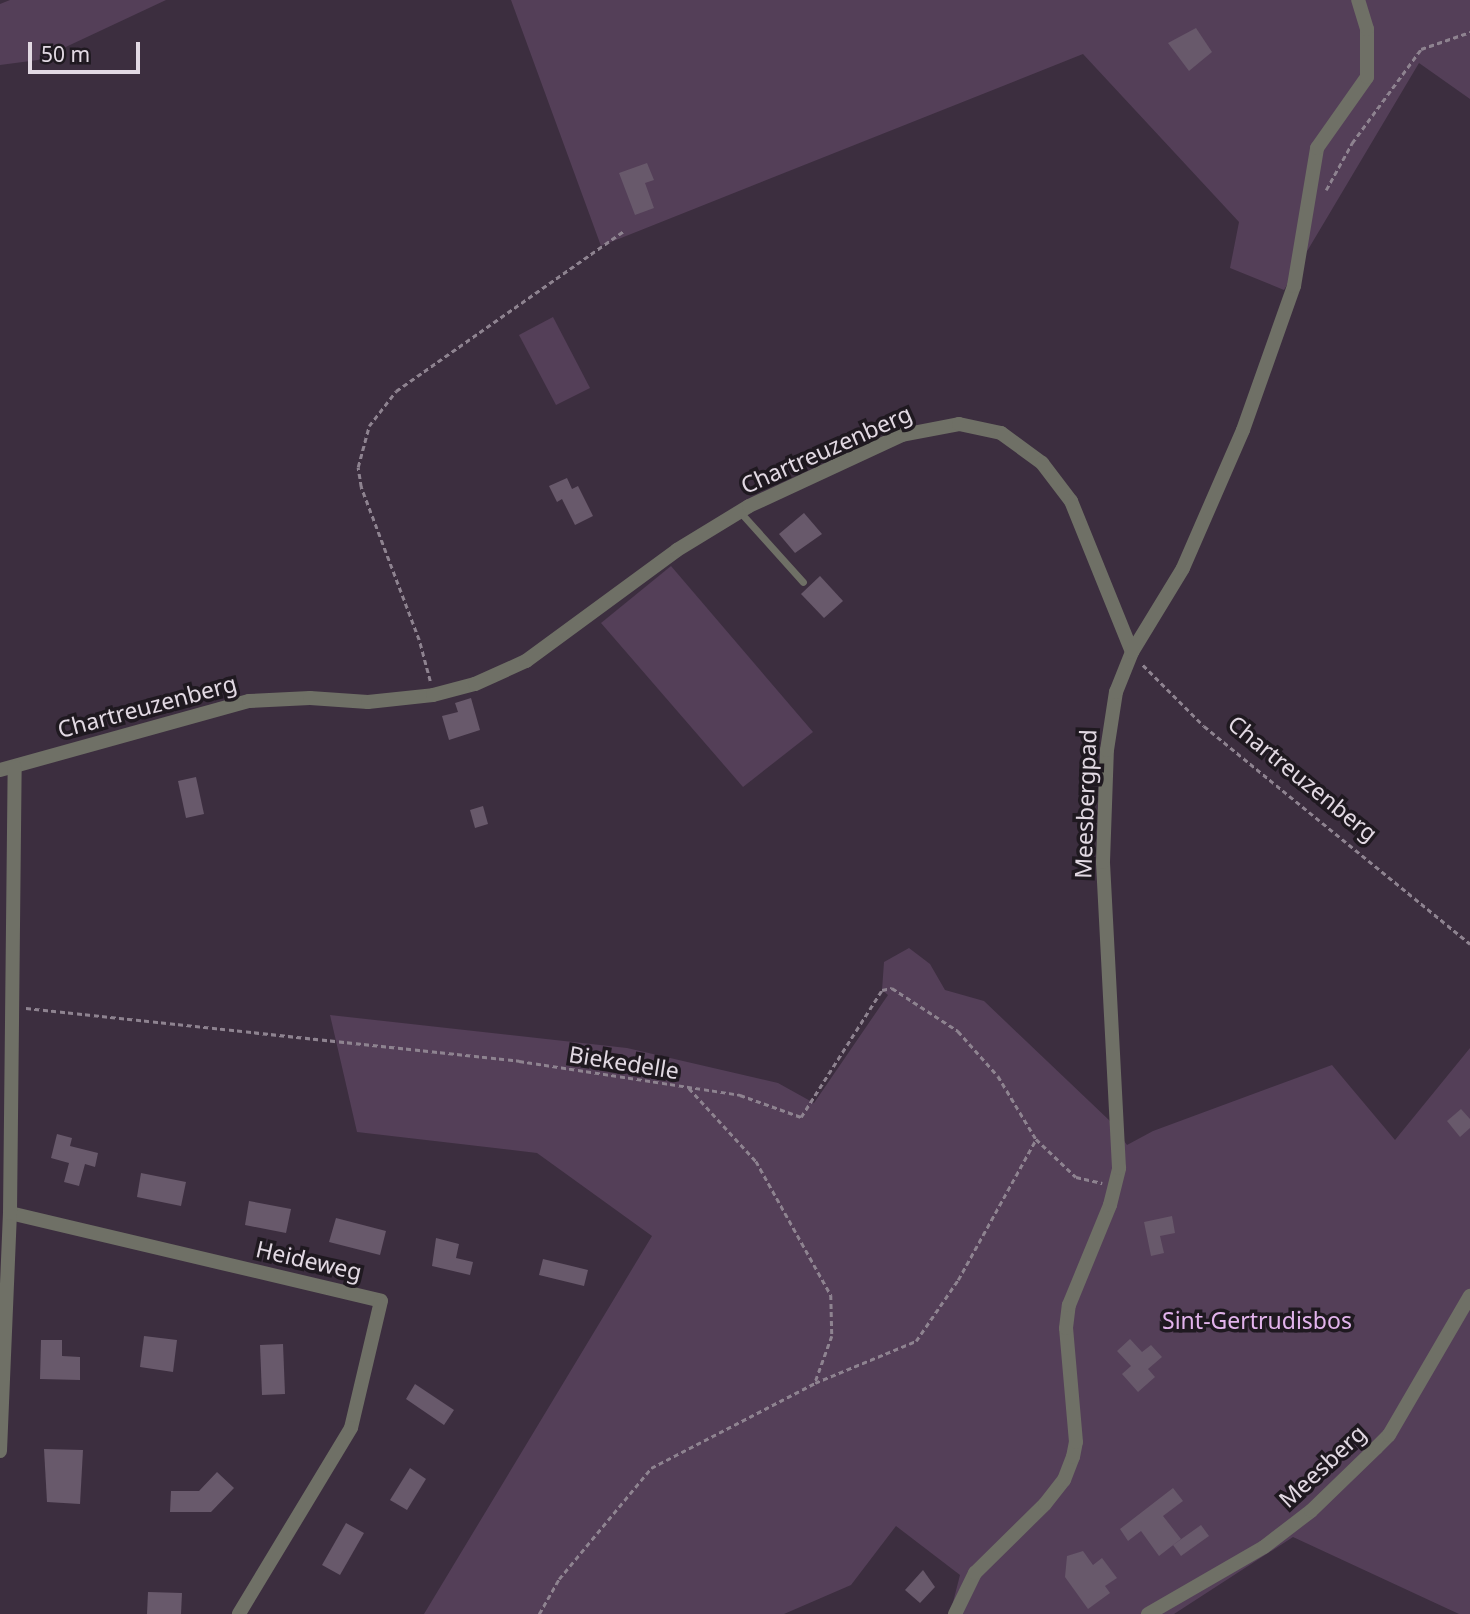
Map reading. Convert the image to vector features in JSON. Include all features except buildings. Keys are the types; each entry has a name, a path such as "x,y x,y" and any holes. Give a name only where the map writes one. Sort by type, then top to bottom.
{"street":[{"name":"Meesbergpad","path":"955,1614 975,1573 1045,1504 1069,1469 1076,1442 1066,1328 1069,1305 1115,1186 1119,1110 1104,806 1116,692 1132,652 1182,568 1243,430 1300,258 1317,148 1367,76 1367,29 1358,0"},
{"name":"Chartreuzenberg","path":"0,770 165,721 248,701 310,698 368,702 433,695 475,684 526,661 677,550 740,512 902,435 959,424 1001,433 1042,463 1072,501 1132,652"},
{"path":"0,1451 10,1213 15,767"},
{"name":"Heideweg","path":"10,1213 381,1301 364,1388 351,1428 239,1614"},
{"name":"Meesberg","path":"1147,1614 1264,1547 1311,1511 1376,1448 1389,1435 1470,1296"}],"lane":[{"path":"740,512 803,582"}],"path":[{"path":"1324,192 1352,143 1421,49 1470,32"},
{"path":"433,695 419,640 361,488 358,467 369,425 396,391 625,230"},
{"name":"Chartreuzenberg","path":"1132,652 1204,726 1470,944"},
{"path":"689,1088 740,1095 801,1117 882,990 892,988 958,1031 998,1076 1036,1139 1076,1177 1115,1186"},
{"name":"Biekedelle","path":"12,1007 519,1061 689,1088 756,1161 831,1295 832,1336 815,1383"},
{"path":"539,1614 559,1579 651,1468 815,1383 916,1341 958,1280 1036,1139"}],"green space":[{"path":"10,0 166,0 38,60 0,65 0,4"},
{"path":"511,0 1470,0 1470,99 1419,63 1284,290 1230,268 1239,222 1083,54 601,246"},
{"path":"553,317 590,388 556,405 519,335"},
{"path":"671,566 813,732 743,787 601,623"},
{"name":"Sint-Gertrudisbos","path":"909,948 930,964 945,990 984,1001 1110,1121 1127,1145 1153,1131 1332,1065 1395,1140 1470,1048 1470,1614 1459,1614 1293,1537 1174,1614 950,1614 960,1575 896,1526 851,1585 784,1614 424,1614 652,1236 537,1153 357,1132 330,1015 627,1048 778,1083 814,1103 888,995 882,990 884,962"}]}
